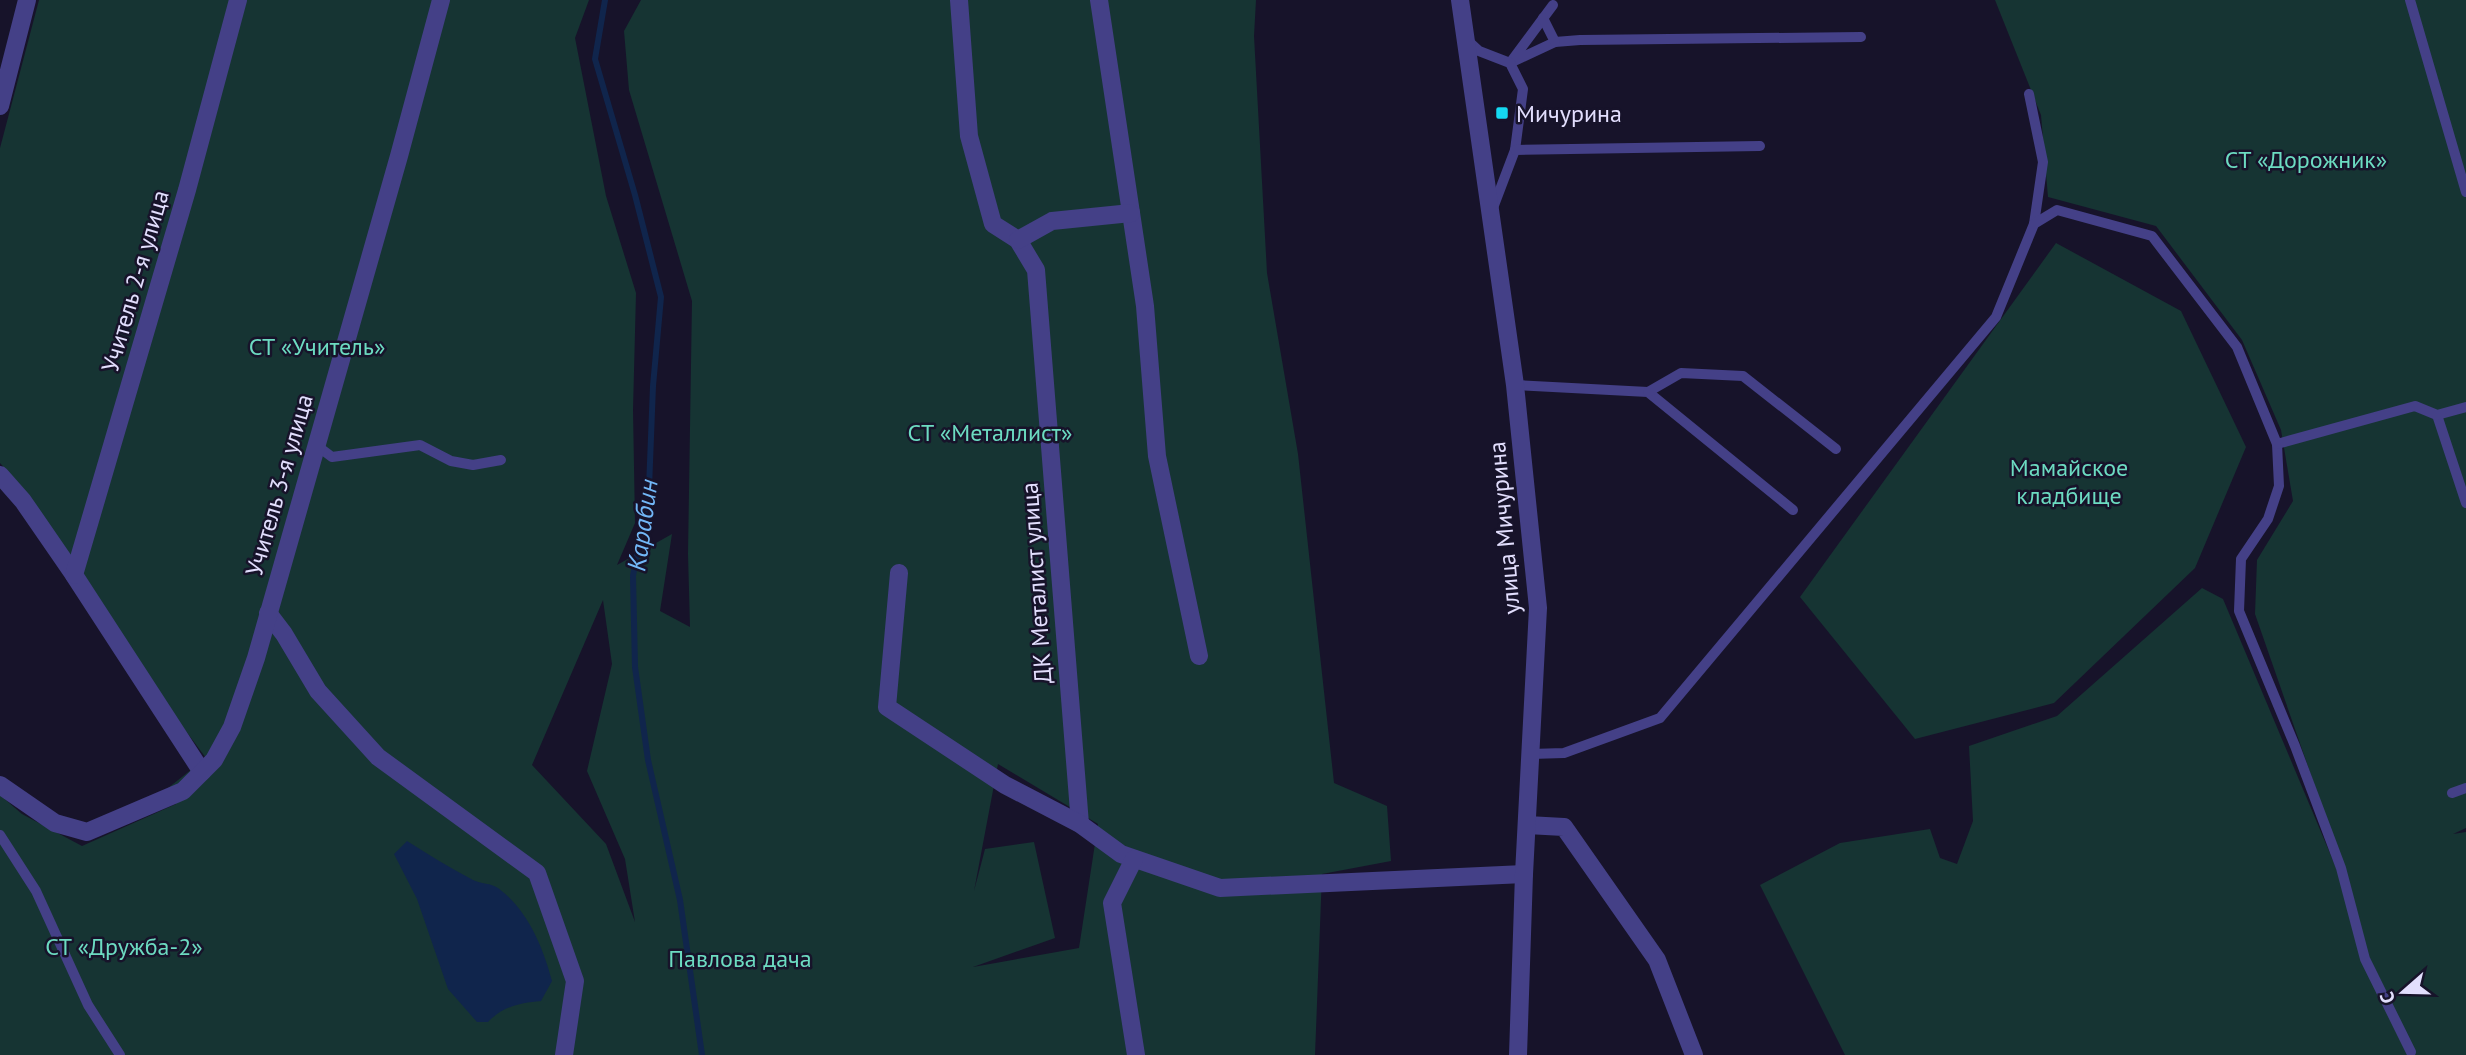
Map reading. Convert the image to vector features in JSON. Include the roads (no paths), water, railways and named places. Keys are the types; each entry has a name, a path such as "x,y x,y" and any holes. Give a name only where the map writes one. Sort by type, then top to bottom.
{"street":[{"path":"0,106 27,0"},
{"name":"Учитель 2-я улица","path":"74,575 187,190 238,0"},
{"name":"Учитель 3-я улица","path":"2,791 55,822 87,832 183,790 215,760 232,727 268,613 441,0"},
{"name":"ДК Металист улица","path":"959,0 969,136 993,224 1018,240 1036,270 1080,824"},
{"path":"1099,0 1145,306 1157,456 1199,656"},
{"name":"улица Мичурина","path":"1460,0 1515,385 1538,608 1518,1055"},
{"path":"1018,240 1052,220 1131,213"},
{"path":"0,475 23,501 74,575 202,772"},
{"path":"899,573 887,707 1005,785 1080,824 1121,854 1220,888 1524,874"},
{"path":"268,613 284,634 318,691 378,757 537,873 575,981 564,1055"},
{"path":"1527,825 1564,828 1657,960 1694,1055"},
{"path":"1134,859 1112,903 1136,1055"}],"lane":[{"path":"2410,0 2466,192"},
{"path":"1510,63 1553,5"},
{"path":"1543,18 1555,42"},
{"path":"1510,63 1555,42 1861,37"},
{"path":"1466,38 1479,51 1510,63 1523,89 1515,150 1490,218"},
{"path":"1531,754 1564,753 1660,718 1996,317 2034,224 2043,162 2029,94"},
{"path":"1515,150 1759,146"},
{"path":"2034,224 2057,210 2152,236 2237,347 2277,444 2279,486 2268,520 2241,559 2239,611 2295,746 2341,868 2365,959 2411,1052"},
{"path":"1515,385 1648,392 1681,373 1743,376 1836,449"},
{"path":"1648,392 1793,510"},
{"path":"2277,444 2414,406 2437,415 2466,407"},
{"path":"2437,415 2466,503"},
{"path":"316,445 332,457 420,445 451,461 473,465 501,460"},
{"path":"2452,793 2466,788"},
{"path":"0,835 36,891 88,1006 120,1055"}],"water":[{"path":"407,841 473,880 498,888 518,907 539,942 552,981 541,1001 512,1006 488,1022 477,1022 448,989 417,899 394,854"}],"waterway":[{"name":"Карабин","path":"605,0 595,59 635,195 661,297 653,386 649,488 633,576 635,667 648,760 680,900 702,1055"}],"place":[{"name":"Мичурина","path":"1502,113"}],"park label":[{"name":"СТ «Дорожник»","path":"2306,159"},
{"name":"СТ «Учитель»","path":"317,346"},
{"name":"СТ «Металлист»","path":"990,432"},
{"name":"Мамайское кладбище","path":"2069,481"},
{"name":"СТ «Дружба-2»","path":"124,946"},
{"name":"Павлова дача","path":"740,958"}]}
